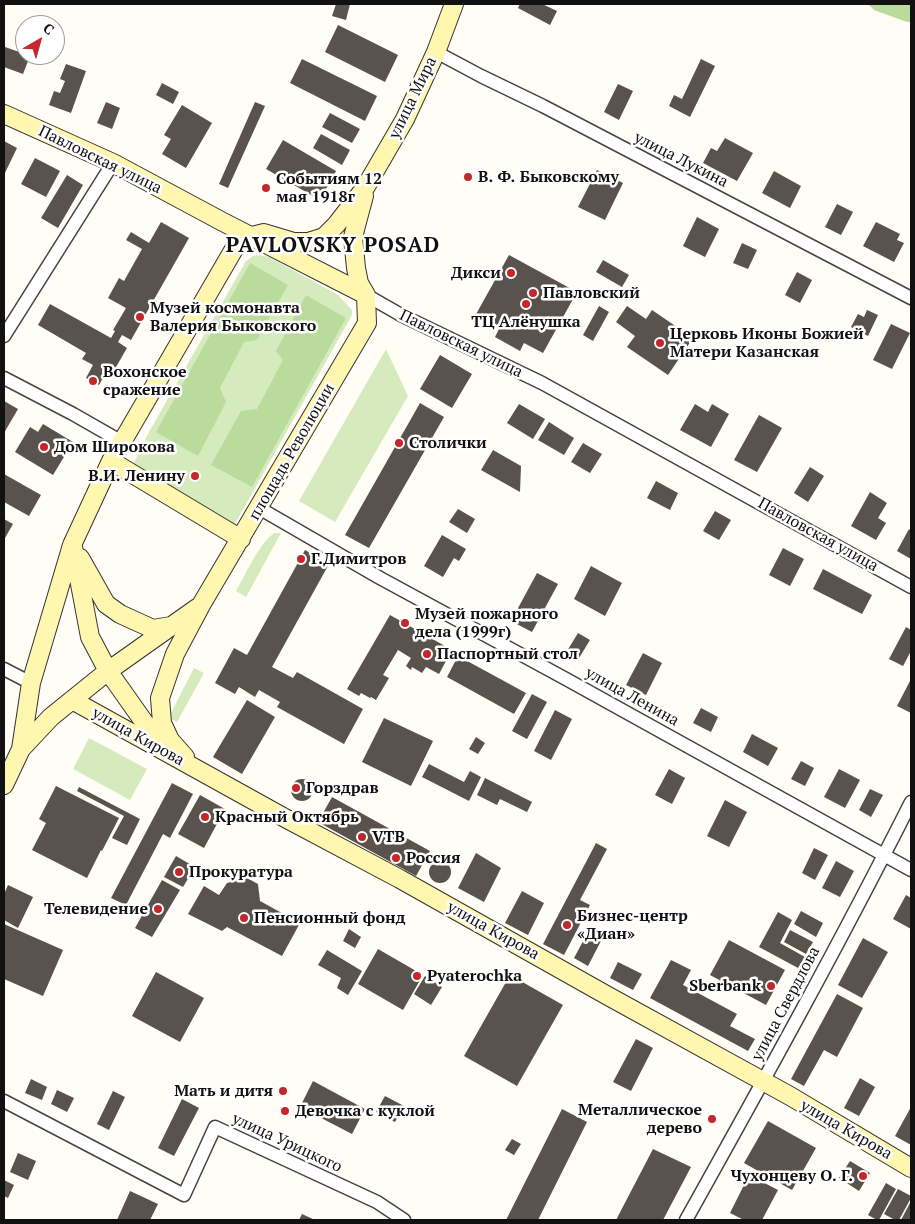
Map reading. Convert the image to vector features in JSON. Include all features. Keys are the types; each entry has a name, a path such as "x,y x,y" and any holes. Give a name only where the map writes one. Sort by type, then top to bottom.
{"street":[{"name":"улица Мира","path":"366,188 406,119 436,52 454,4"},
{"name":"улица Лукина","path":"436,52 911,298"},
{"name":"Павловская улица","path":"4,114 113,163 401,314 542,384 911,586"},
{"path":"4,336 113,163"},
{"path":"4,785 20,749 31,683 72,545 111,461 234,249 241,242 252,236 264,233 294,242 308,242 324,237 350,209 366,188"},
{"name":"площадь Революции","path":"195,768 170,740 162,723 160,698 175,654 201,605 367,323 366,295 359,283 353,237 366,188"},
{"path":"4,378 122,442"},
{"path":"111,461 241,539"},
{"name":"улица Ленина","path":"259,508 380,578 911,870"},
{"path":"72,545 106,604 120,614 153,629 171,626"},
{"path":"72,545 90,638 108,671 164,750"},
{"name":"площадь Революции","path":"20,749 50,717 108,671 201,605"},
{"path":"4,669 31,683"},
{"name":"улица Кирова","path":"72,700 285,818 400,879 790,1096 911,1168"},
{"name":"улица Свердлова","path":"686,1220 763,1082 911,802"},
{"name":"улица Урицкого","path":"4,1101 184,1195 215,1127 377,1202 404,1220"}],"green space":[{"path":"868,4 911,4 911,22 874,10"},
{"path":"253,256 269,257 338,295 352,310 352,315 231,531 130,471 149,432 246,261"},
{"path":"250,263 288,285 257,340 244,342 220,388 226,402 198,456 156,432"},
{"path":"306,295 346,318 252,487 211,465 241,411 257,409 283,360 276,351"},
{"path":"386,349 408,396 335,522 299,501"},
{"path":"274,533 281,533 246,597 236,591 258,552"},
{"path":"194,668 204,673 177,722 171,719 171,713"},
{"path":"89,738 147,769 130,800 73,769"}],"building":[{"path":"336,4 350,4 346,20 332,16"},
{"path":"520,4 542,4 557,11 550,25 518,8"},
{"path":"338,25 398,55 385,82 325,52"},
{"path":"5,47 15,50 15,65 26,65 23,74 4,67"},
{"path":"302,59 377,96 365,121 290,83"},
{"path":"701,59 715,66 690,117 669,106 674,95 682,99"},
{"path":"66,64 86,71 71,113 49,105 54,91 60,93 65,81 60,79"},
{"path":"162,83 179,92 173,104 156,95"},
{"path":"618,84 633,91 619,120 604,112"},
{"path":"106,102 120,108 112,129 97,123"},
{"path":"255,102 265,106 228,188 219,184"},
{"path":"182,105 212,123 186,168 162,154 171,139 164,135"},
{"path":"330,113 360,129 352,143 322,127"},
{"path":"321,134 350,150 342,165 313,148"},
{"path":"725,138 753,153 737,181 703,163 711,148 717,151"},
{"path":"283,140 336,171 320,200 266,169"},
{"path":"4,141 17,148 4,175"},
{"path":"35,158 60,171 46,197 21,184"},
{"path":"597,170 623,183 605,220 578,207"},
{"path":"774,171 801,186 790,208 762,193"},
{"path":"67,175 83,185 58,228 41,218"},
{"path":"837,204 853,212 841,235 825,227"},
{"path":"697,217 719,229 705,257 683,246"},
{"path":"161,222 189,238 131,340 122,335 118,342 127,348 109,379 104,376 99,385 86,378 93,365 82,359 86,353 38,325 50,304 111,338 115,331 113,330 126,308 108,298 119,278 124,281 142,249 126,240 131,232 149,243"},
{"path":"876,222 900,234 897,240 904,243 894,262 863,246"},
{"path":"742,243 757,250 748,269 733,263"},
{"name":"ТЦ Алёнушка","path":"509,255 577,292 543,353 524,343 520,351 495,337 499,329 475,316"},
{"path":"603,260 629,275 622,287 596,272"},
{"path":"797,272 812,280 800,303 785,295"},
{"path":"599,306 609,312 593,341 583,335"},
{"name":"Церковь Иконы Божией Матери Казанская","path":"627,306 646,319 652,310 693,338 668,375 627,347 635,336 616,322"},
{"path":"867,310 878,315 868,336 851,327 858,314 864,317"},
{"path":"891,324 910,333 892,369 873,360"},
{"path":"440,355 472,374 452,408 420,389"},
{"path":"4,401 18,409 4,433"},
{"path":"420,403 444,417 369,548 345,535"},
{"path":"519,404 545,419 533,439 507,423"},
{"path":"695,404 708,412 712,404 729,414 711,447 680,430"},
{"path":"759,415 782,428 757,472 734,460"},
{"path":"549,422 574,438 564,455 538,440"},
{"name":"Дом Широкова","path":"43,424 73,442 53,475 15,452 30,427 38,432"},
{"path":"583,443 602,454 590,473 571,462"},
{"path":"493,450 521,466 520,492 481,470"},
{"path":"810,467 824,476 808,502 794,493"},
{"path":"4,474 41,495 29,516 4,502"},
{"path":"656,481 678,493 670,510 647,498"},
{"path":"870,492 887,503 878,518 886,523 876,540 851,526"},
{"path":"458,509 475,519 467,533 449,522"},
{"path":"715,511 731,520 719,540 703,531"},
{"path":"4,519 13,524 5,538 4,537"},
{"path":"909,529 911,531 911,559 897,551"},
{"path":"442,535 466,549 459,561 454,558 443,577 424,566"},
{"path":"783,548 804,559 790,586 769,575"},
{"path":"305,550 329,564 272,667 293,678 297,672 363,709 344,744 277,707 280,702 259,690 255,697 239,687 235,694 215,683 234,648 247,655"},
{"path":"591,566 622,583 605,616 574,599"},
{"path":"823,569 872,595 862,614 813,589"},
{"path":"537,573 558,584 532,632 511,621"},
{"name":"Паспортный стол","path":"390,615 452,650 439,674 426,667 422,673 412,667 411,670 406,666 411,658 398,650 383,675 389,678 376,700 361,693 359,696 347,689"},
{"path":"906,627 911,630 911,651 903,666 889,659"},
{"path":"578,633 590,640 579,658 567,651"},
{"path":"643,653 662,663 646,695 626,685"},
{"path":"458,656 526,693 514,714 447,677"},
{"path":"911,679 911,713 897,706"},
{"path":"532,694 547,702 527,739 512,731"},
{"path":"247,700 275,717 242,774 213,757"},
{"path":"701,708 718,717 711,732 693,723"},
{"path":"555,710 572,719 551,760 534,751"},
{"path":"384,718 433,741 411,786 362,762"},
{"path":"752,734 778,748 768,766 743,752"},
{"path":"476,737 485,743 478,754 469,749"},
{"path":"801,761 814,768 805,786 791,779"},
{"path":"429,764 464,782 470,771 481,777 469,801 422,777"},
{"path":"669,769 685,778 672,804 655,795"},
{"path":"839,769 860,780 845,808 824,797"},
{"path":"485,778 532,802 527,812 500,799 497,805 477,795"},
{"path":"302,779 310,782 313,790 310,798 302,801 294,798 291,790 294,782"},
{"path":"172,783 193,794 170,838 163,834 126,905 111,898"},
{"path":"56,786 119,818 87,878 32,850 46,823 39,819"},
{"path":"79,787 140,819 127,845 112,838 124,816 77,791"},
{"path":"870,789 883,795 871,817 859,810"},
{"path":"200,795 225,809 204,848 178,834"},
{"path":"332,797 430,851 416,876 318,822"},
{"path":"725,800 747,812 729,847 707,836"},
{"name":"Бизнес-центр «Диан»","path":"596,843 607,849 580,900 590,905 564,955 543,944"},
{"path":"814,848 828,855 815,880 802,873"},
{"path":"476,853 501,868 484,902 458,888"},
{"name":"Прокуратура","path":"176,856 195,867 183,887 164,877"},
{"path":"440,861 448,864 451,872 448,880 440,883 432,880 429,872 432,864"},
{"path":"836,861 854,871 840,897 822,888"},
{"name":"Пенсионный фонд","path":"247,878 258,884 260,901 300,923 282,956 227,927 222,931 188,914 204,886 219,895 227,883"},
{"name":"Телевидение","path":"162,880 180,890 152,937 135,928"},
{"path":"8,885 33,897 18,928 4,920 4,894"},
{"path":"522,891 544,903 528,935 505,923"},
{"path":"906,895 911,898 911,929 893,919"},
{"path":"801,911 823,923 816,937 794,924"},
{"path":"778,912 792,920 780,943 805,957 798,968 759,947"},
{"path":"4,924 63,950 43,996 4,979"},
{"path":"349,929 361,937 355,948 343,941"},
{"path":"790,930 813,942 806,954 784,942"},
{"path":"588,932 602,939 588,966 574,958"},
{"path":"863,938 888,952 862,998 838,985"},
{"path":"729,940 785,970 766,1005 710,975"},
{"path":"378,949 423,975 403,1010 358,984"},
{"path":"327,950 362,971 348,995 337,988 341,978 318,965"},
{"path":"671,960 691,970 683,985 737,1014 730,1026 755,1039 748,1051 650,998"},
{"path":"618,962 642,974 633,990 610,978"},
{"path":"156,972 204,998 180,1042 132,1016"},
{"path":"510,975 563,1005 517,1086 464,1056"},
{"path":"425,976 442,987 431,1005 414,994"},
{"path":"837,994 863,1008 837,1057 824,1050 804,1086 791,1079"},
{"path":"636,1039 653,1048 631,1091 613,1082"},
{"path":"860,1078 875,1087 859,1116 844,1108"},
{"path":"31,1079 47,1087 42,1100 25,1093"},
{"path":"313,1081 365,1109 352,1134 300,1107"},
{"path":"57,1090 74,1098 67,1112 51,1104"},
{"path":"113,1091 125,1097 109,1130 97,1124"},
{"path":"385,1096 404,1106 395,1122 376,1112"},
{"path":"182,1099 199,1108 174,1156 158,1148"},
{"path":"911,1107 911,1145 895,1136"},
{"path":"562,1109 587,1122 538,1220 506,1220"},
{"path":"768,1121 816,1148 792,1190 744,1163"},
{"path":"512,1139 521,1144 514,1155 505,1150"},
{"path":"653,1149 691,1167 663,1220 616,1220"},
{"path":"18,1153 36,1161 28,1180 10,1172"},
{"path":"850,1161 870,1173 859,1191 839,1178"},
{"path":"749,1175 778,1190 762,1220 744,1220 730,1213"},
{"path":"4,1180 14,1185 8,1198 4,1196"},
{"path":"886,1183 896,1189 879,1220 877,1220 868,1215"},
{"path":"898,1189 911,1196 911,1198 899,1220 895,1220 884,1214"},
{"path":"130,1191 158,1204 150,1220 117,1220"},
{"path":"911,1201 911,1220 901,1220"},
{"path":"302,1214 315,1220 299,1220"}],"place":[{"name":"В. Ф. Быковскому","path":"468,177"},
{"name":"Событиям 12 мая 1918г","path":"266,188"},
{"name":"Дикси","path":"511,273"},
{"name":"Павловский","path":"533,293"},
{"name":"ТЦ Алёнушка","path":"526,304"},
{"name":"Музей космонавта Валерия Быковского","path":"140,317"},
{"name":"Церковь Иконы Божией Матери Казанская","path":"660,343"},
{"name":"Вохонское сражение","path":"93,381"},
{"name":"Столички","path":"399,443"},
{"name":"Дом Широкова","path":"44,447"},
{"name":"В.И. Ленину","path":"195,476"},
{"name":"Г.Димитров","path":"301,559"},
{"name":"Музей пожарного дела (1999г)","path":"405,623"},
{"name":"Паспортный стол","path":"427,654"},
{"name":"Горздрав","path":"296,788"},
{"name":"Красный Октябрь","path":"205,817"},
{"name":"VTB","path":"362,837"},
{"name":"Россия","path":"396,858"},
{"name":"Прокуратура","path":"179,872"},
{"name":"Телевидение","path":"158,909"},
{"name":"Пенсионный фонд","path":"244,918"},
{"name":"Бизнес-центр «Диан»","path":"567,925"},
{"name":"Pyaterochka","path":"417,976"},
{"name":"Sberbank","path":"771,986"},
{"name":"Мать и дитя","path":"283,1091"},
{"name":"Девочка с куклой","path":"285,1111"},
{"name":"Металлическое дерево","path":"712,1119"},
{"name":"Чухонцеву О. Г.","path":"863,1176"}],"district":[{"name":"PAVLOVSKY POSAD","path":"333,246"}]}
